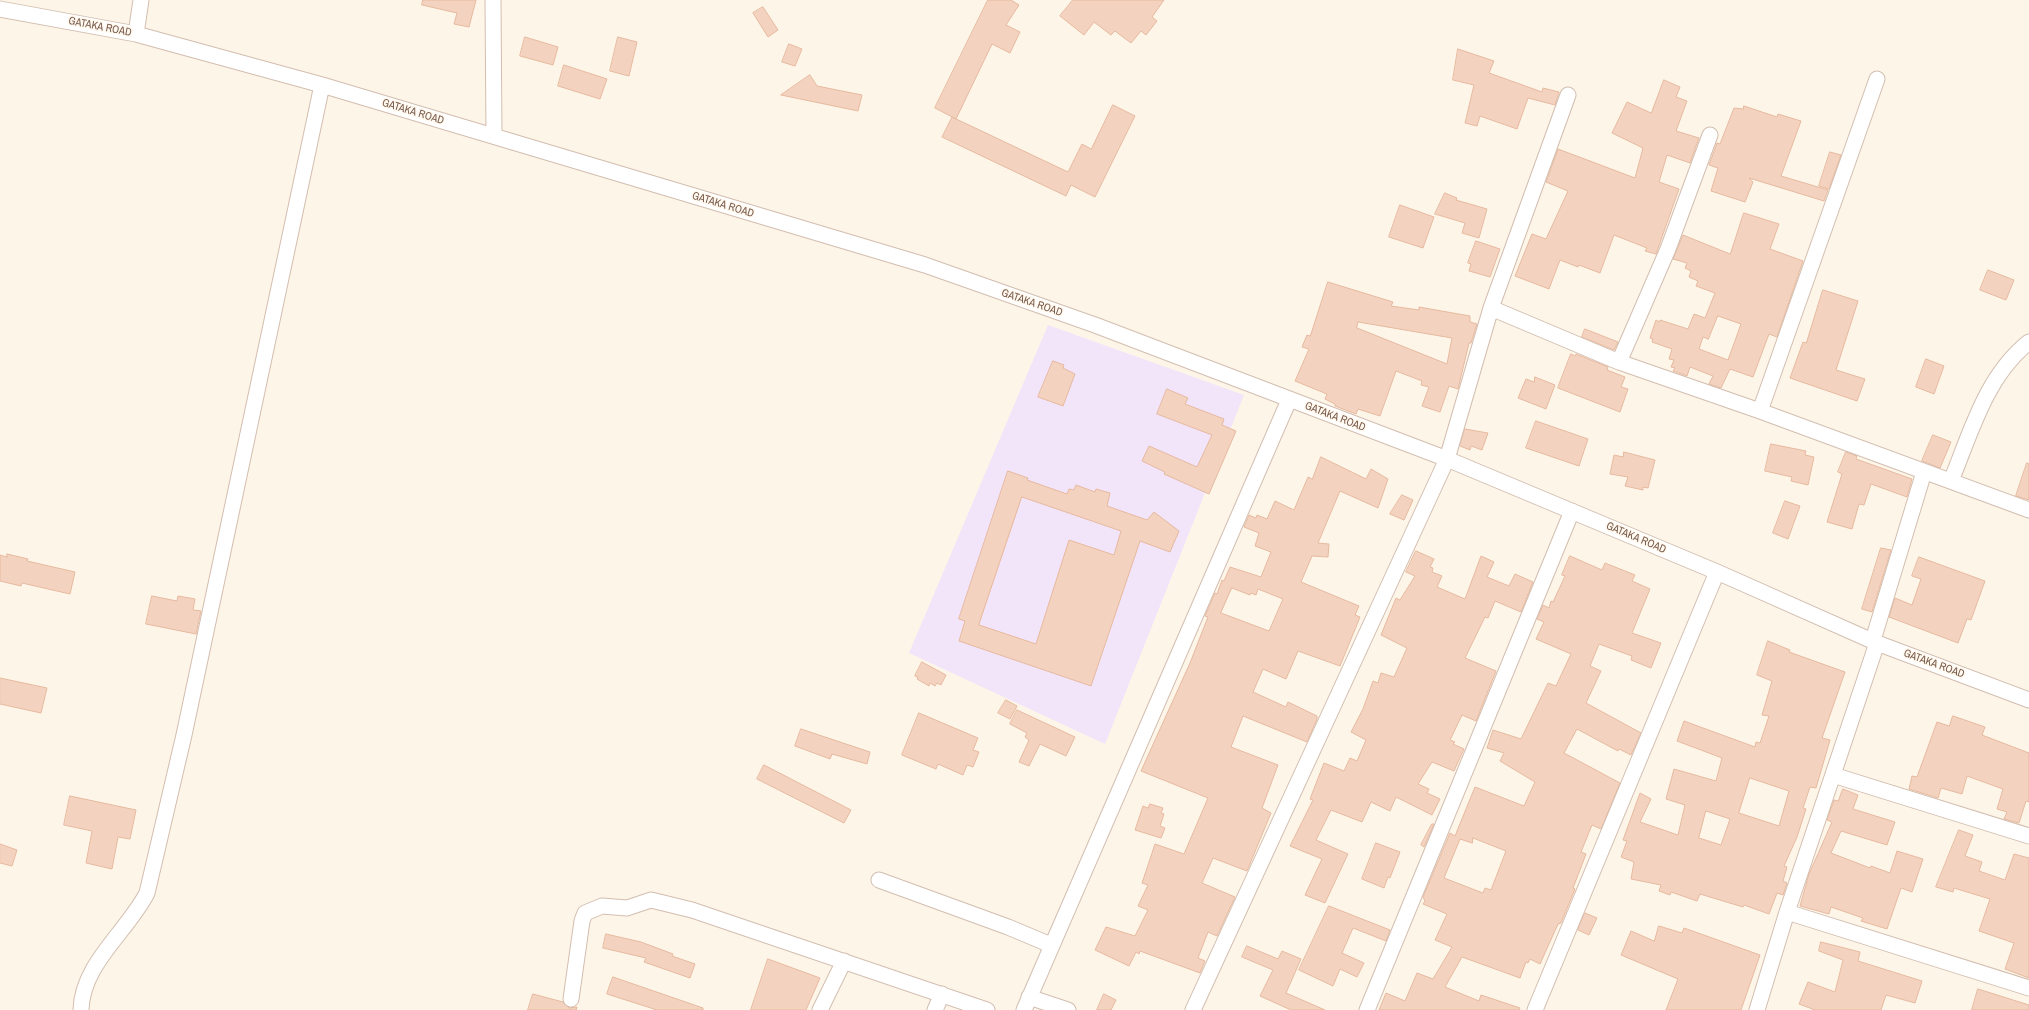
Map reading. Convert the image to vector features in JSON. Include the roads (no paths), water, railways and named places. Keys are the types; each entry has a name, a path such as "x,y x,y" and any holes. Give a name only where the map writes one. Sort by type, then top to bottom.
{"street":[{"path":"136,34 141,0"},
{"path":"493,0 494,136"},
{"name":"GATAKA ROAD","path":"0,9 136,34 322,85 925,265 1096,325 1288,400 1447,459 1717,572 1875,642 2029,700"},
{"path":"1760,411 1877,78"},
{"path":"81,1010 83,991 91,973 140,906 147,893 184,735 322,85"},
{"path":"1193,1010 1447,459 1491,308 1568,95"},
{"path":"1620,362 1668,249 1710,135"},
{"path":"1491,308 1620,362 1760,411 2029,510"},
{"path":"1951,481 1985,396 1998,375 2019,350 2029,342"},
{"path":"1068,1010 1026,1004 1288,400"},
{"path":"1757,1010 1787,912 1833,775 1875,642 1924,472"},
{"path":"1367,1010 1572,512"},
{"path":"1535,1010 1717,572"},
{"path":"1833,775 2029,836"},
{"path":"878,880 1008,926 1052,945"},
{"path":"571,999 582,921 585,913 602,906 626,908 645,901 658,901 692,910 844,960 942,994 980,1009"},
{"path":"1787,912 2029,988"},
{"path":"820,1010 844,960"},
{"path":"935,1010 942,994"}]}
